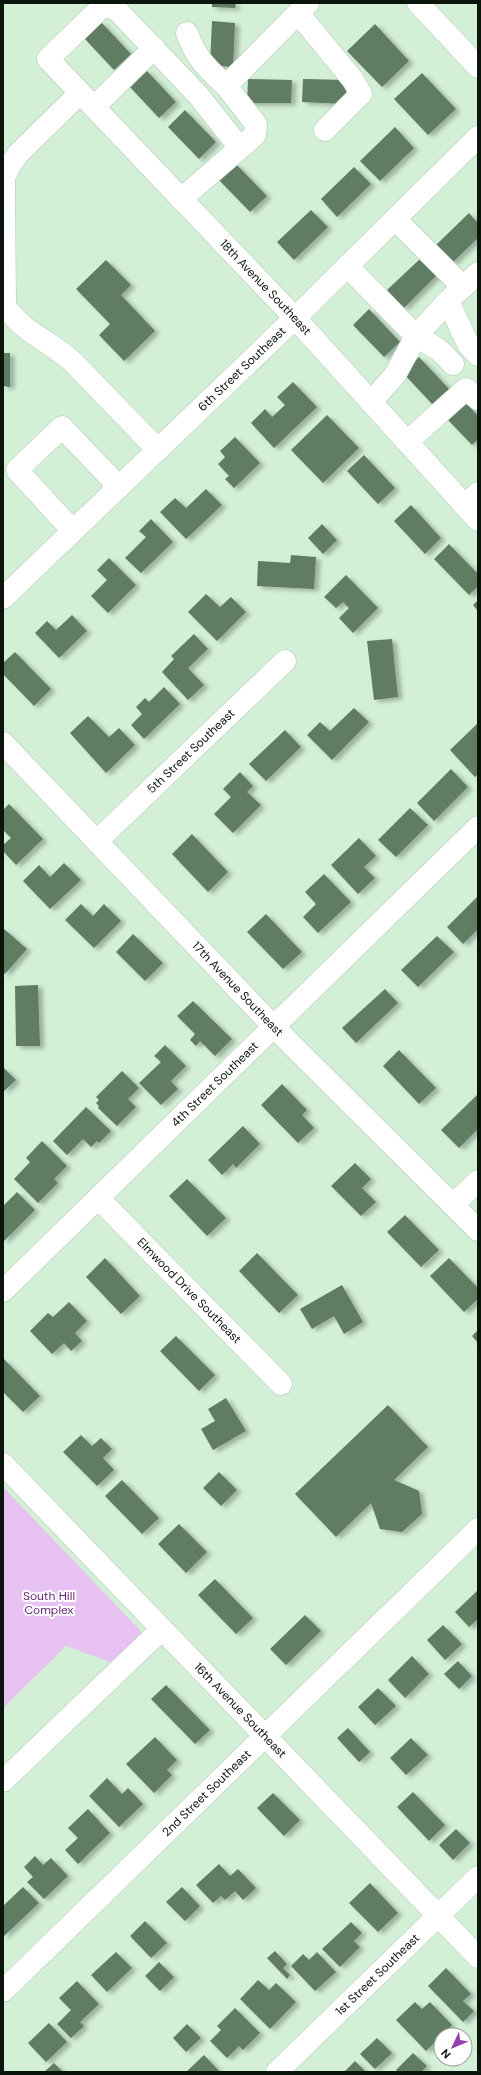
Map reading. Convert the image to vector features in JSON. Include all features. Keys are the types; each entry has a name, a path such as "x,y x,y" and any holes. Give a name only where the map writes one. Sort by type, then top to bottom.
{"street":[{"path":"418,3 478,67"},
{"name":"18th Avenue Southeast","path":"154,48 118,11 106,4 48,59 295,318 407,442 474,506"},
{"path":"226,86 303,8 361,94 325,130"},
{"path":"181,198 255,135 256,124 226,86 203,64 194,52 187,33"},
{"path":"158,450 72,361 58,350 26,330 5,306 4,178 10,165 18,154 154,48 198,95 240,148"},
{"name":"6th Street Southeast","path":"3,598 295,318 478,137"},
{"path":"395,219 463,287 474,351 453,364"},
{"path":"347,266 416,336 439,350 453,364 472,394 407,442"},
{"path":"371,402 395,375 416,336 463,287"},
{"path":"73,531 16,470 62,427 119,487"},
{"name":"5th Street Southeast","path":"97,841 285,661"},
{"name":"17th Avenue Southeast","path":"3,743 273,1026 454,1204 478,1230"},
{"name":"4th Street Southeast","path":"3,1291 478,827"},
{"path":"454,1204 478,1181"},
{"name":"Elmwood Drive Southeast","path":"98,1198 281,1384"},
{"name":"16th Avenue Southeast","path":"3,1464 478,1957"},
{"name":"2nd Street Southeast","path":"3,1991 478,1528"},
{"path":"3,1781 162,1629"},
{"name":"1st Street Southeast","path":"277,2072 478,1877"}],"green space":[{"name":"South Hill Complex","path":"3,1487 158,1649 135,1671 66,1646 3,1708"}],"building":[{"path":"212,3 236,3 235,8 212,7"},
{"path":"212,21 235,23 233,67 210,65"},
{"path":"101,22 131,54 114,70 84,38"},
{"path":"375,24 409,61 382,87 347,51"},
{"path":"146,70 176,102 159,118 129,86"},
{"path":"422,73 456,109 428,135 394,99"},
{"path":"248,79 292,80 291,103 247,103"},
{"path":"303,79 347,80 346,104 302,102"},
{"path":"185,110 216,142 199,159 168,127"},
{"path":"395,127 414,148 380,181 360,161"},
{"path":"236,164 267,196 250,212 219,180"},
{"path":"354,167 371,184 337,217 321,199"},
{"path":"311,210 328,227 294,260 277,242"},
{"path":"469,213 478,223 478,238 452,263 435,246"},
{"path":"421,258 437,275 404,308 387,290"},
{"path":"106,260 131,285 121,295 155,331 124,361 99,335 110,324 76,289"},
{"path":"369,309 400,342 384,357 353,325"},
{"path":"3,353 10,353 10,387 3,386"},
{"path":"419,357 450,390 433,405 403,373"},
{"path":"293,382 317,407 274,448 251,423 265,409 272,417 285,405 277,397"},
{"path":"466,403 478,416 478,439 472,445 448,420"},
{"path":"327,415 359,448 323,483 291,450"},
{"path":"235,437 260,463 234,488 225,479 229,476 218,464 225,457 220,451"},
{"path":"364,455 395,488 378,504 347,471"},
{"path":"206,489 222,505 186,539 160,512 175,498 186,508"},
{"path":"411,505 441,538 425,554 394,521"},
{"path":"151,519 173,542 141,573 125,558 146,537 139,531"},
{"path":"322,524 337,540 323,554 308,538"},
{"path":"449,544 478,574 478,586 469,595 434,559"},
{"path":"291,555 316,557 314,589 257,586 258,561 290,563"},
{"path":"109,558 136,585 108,613 91,596 107,580 97,570"},
{"path":"346,575 378,608 353,633 339,618 349,608 343,602 336,608 324,597"},
{"path":"206,594 220,607 231,597 246,612 217,641 188,612"},
{"path":"478,600 478,611 473,605"},
{"path":"72,615 87,631 59,658 35,633 47,621 56,630"},
{"path":"194,634 208,649 188,668 204,685 188,700 162,672 174,659 171,656"},
{"path":"392,639 398,697 374,700 367,641"},
{"path":"15,652 51,689 34,706 3,674 3,663"},
{"path":"164,687 180,704 144,739 131,725 142,714 136,707 145,698 149,702"},
{"path":"354,708 369,722 332,760 307,735 320,722 330,731"},
{"path":"88,716 109,737 119,728 135,745 106,773 70,733"},
{"path":"478,723 478,774 475,777 450,750"},
{"path":"285,730 301,747 266,781 249,764"},
{"path":"451,769 468,787 434,821 417,803"},
{"path":"240,772 253,786 247,792 261,805 233,833 214,814 231,797 223,789"},
{"path":"9,804 43,839 16,865 3,851 3,845 11,838 3,830 3,810"},
{"path":"410,808 428,825 396,857 378,840"},
{"path":"192,834 228,872 208,892 172,854"},
{"path":"359,838 376,856 364,867 375,878 358,894 331,865"},
{"path":"64,863 81,880 50,909 23,881 39,865 50,877"},
{"path":"324,874 351,902 318,933 303,917 316,904 305,892"},
{"path":"478,896 478,929 463,944 447,927"},
{"path":"81,904 93,916 104,904 121,921 94,948 65,920"},
{"path":"266,914 302,952 283,969 247,932"},
{"path":"3,928 27,949 5,974 3,972"},
{"path":"133,934 163,963 145,981 116,952"},
{"path":"437,936 454,952 418,987 401,970"},
{"path":"38,985 40,1046 16,1046 15,986"},
{"path":"385,989 398,1003 356,1043 342,1028"},
{"path":"193,1001 232,1039 215,1056 200,1041 196,1046 190,1040 195,1034 177,1016"},
{"path":"165,1045 186,1066 171,1081 178,1089 161,1105 139,1083 161,1062 154,1056"},
{"path":"399,1050 436,1088 419,1104 383,1066"},
{"path":"3,1067 16,1080 3,1092"},
{"path":"122,1071 139,1088 128,1099 136,1107 117,1126 98,1108 99,1106 96,1103 99,1100 96,1097"},
{"path":"282,1084 307,1110 302,1115 314,1128 298,1143 261,1105"},
{"path":"478,1094 478,1129 459,1148 441,1130"},
{"path":"86,1107 111,1131 99,1143 97,1141 91,1147 83,1139 67,1155 53,1141"},
{"path":"243,1126 260,1144 236,1168 233,1164 222,1175 208,1160"},
{"path":"42,1141 67,1166 54,1179 58,1183 38,1203 14,1179 30,1162 26,1158"},
{"path":"355,1163 371,1179 362,1188 376,1202 361,1216 331,1186"},
{"path":"187,1179 226,1218 207,1236 169,1196"},
{"path":"17,1192 35,1210 3,1242 3,1206"},
{"path":"405,1215 439,1250 421,1267 387,1232"},
{"path":"257,1253 298,1295 279,1313 239,1271"},
{"path":"105,1258 140,1296 121,1314 86,1277"},
{"path":"449,1258 478,1288 478,1299 464,1312 430,1276"},
{"path":"342,1285 363,1322 344,1334 334,1316 312,1329 300,1309"},
{"path":"69,1302 87,1321 75,1333 82,1341 71,1351 64,1343 52,1354 30,1331 48,1313 53,1317"},
{"path":"478,1330 478,1343 472,1336"},
{"path":"176,1336 215,1375 199,1391 160,1351"},
{"path":"3,1358 40,1396 23,1412 3,1392"},
{"path":"226,1398 246,1431 213,1450 201,1429 215,1421 208,1409"},
{"path":"388,1405 428,1447 394,1480 419,1491 422,1514 402,1532 380,1529 371,1503 336,1537 295,1494"},
{"path":"81,1435 92,1446 101,1438 112,1449 103,1458 114,1470 97,1486 63,1452"},
{"path":"219,1472 237,1490 221,1506 203,1488"},
{"path":"122,1480 159,1518 142,1534 105,1496"},
{"path":"179,1524 207,1552 186,1573 158,1544"},
{"path":"215,1579 253,1618 236,1634 198,1595"},
{"path":"478,1590 478,1619 469,1627 455,1612"},
{"path":"305,1615 321,1631 286,1665 270,1649"},
{"path":"443,1625 462,1644 445,1660 427,1640"},
{"path":"412,1656 429,1674 405,1698 388,1680"},
{"path":"458,1661 472,1676 459,1689 444,1674"},
{"path":"166,1685 210,1730 195,1744 151,1699"},
{"path":"378,1688 396,1706 375,1725 358,1707"},
{"path":"348,1728 370,1752 359,1762 337,1738"},
{"path":"155,1737 177,1760 167,1770 172,1775 154,1793 126,1764"},
{"path":"411,1738 428,1755 406,1775 390,1758"},
{"path":"107,1778 122,1794 128,1788 143,1804 119,1827 89,1796"},
{"path":"413,1792 445,1825 429,1841 397,1807"},
{"path":"273,1793 300,1820 284,1836 257,1808"},
{"path":"88,1809 110,1833 78,1864 65,1850 78,1838 68,1828"},
{"path":"456,1829 470,1843 453,1860 439,1845"},
{"path":"35,1856 43,1865 51,1858 68,1876 44,1899 27,1882 33,1877 24,1867"},
{"path":"219,1864 230,1876 238,1869 256,1888 243,1900 235,1891 225,1900 221,1896 213,1903 196,1885"},
{"path":"370,1883 398,1913 378,1932 349,1903"},
{"path":"23,1887 39,1903 3,1937 3,1906"},
{"path":"182,1887 200,1906 185,1921 166,1902"},
{"path":"145,1921 167,1943 151,1958 130,1936"},
{"path":"351,1922 362,1933 354,1941 360,1947 340,1967 322,1949"},
{"path":"275,1951 287,1964 283,1968 290,1975 287,1979 267,1958"},
{"path":"116,1952 132,1968 107,1992 91,1975"},
{"path":"317,1952 336,1972 315,1991 291,1966 303,1954 309,1960"},
{"path":"159,1962 174,1977 160,1991 145,1976"},
{"path":"446,1968 471,1994 463,2001 474,2011 463,2022 428,1986"},
{"path":"258,1980 269,1990 276,1983 296,2002 270,2029 240,1999"},
{"path":"77,1981 99,2004 80,2022 84,2026 71,2038 57,2024 71,2010 59,1998"},
{"path":"415,2002 422,2009 430,2002 452,2025 450,2027 433,2027 433,2044 426,2051 396,2020"},
{"path":"235,2008 260,2033 243,2050 239,2046 227,2058 210,2041 221,2030 217,2026"},
{"path":"49,2023 67,2042 46,2062 28,2043"},
{"path":"187,2024 201,2038 186,2052 173,2038"},
{"path":"377,2038 392,2053 375,2069 360,2054"},
{"path":"413,2053 427,2066 421,2072 398,2072 396,2070"},
{"path":"204,2055 220,2072 186,2072"},
{"path":"355,2061 366,2072 344,2072"},
{"path":"54,2063 63,2072 44,2072"}]}
